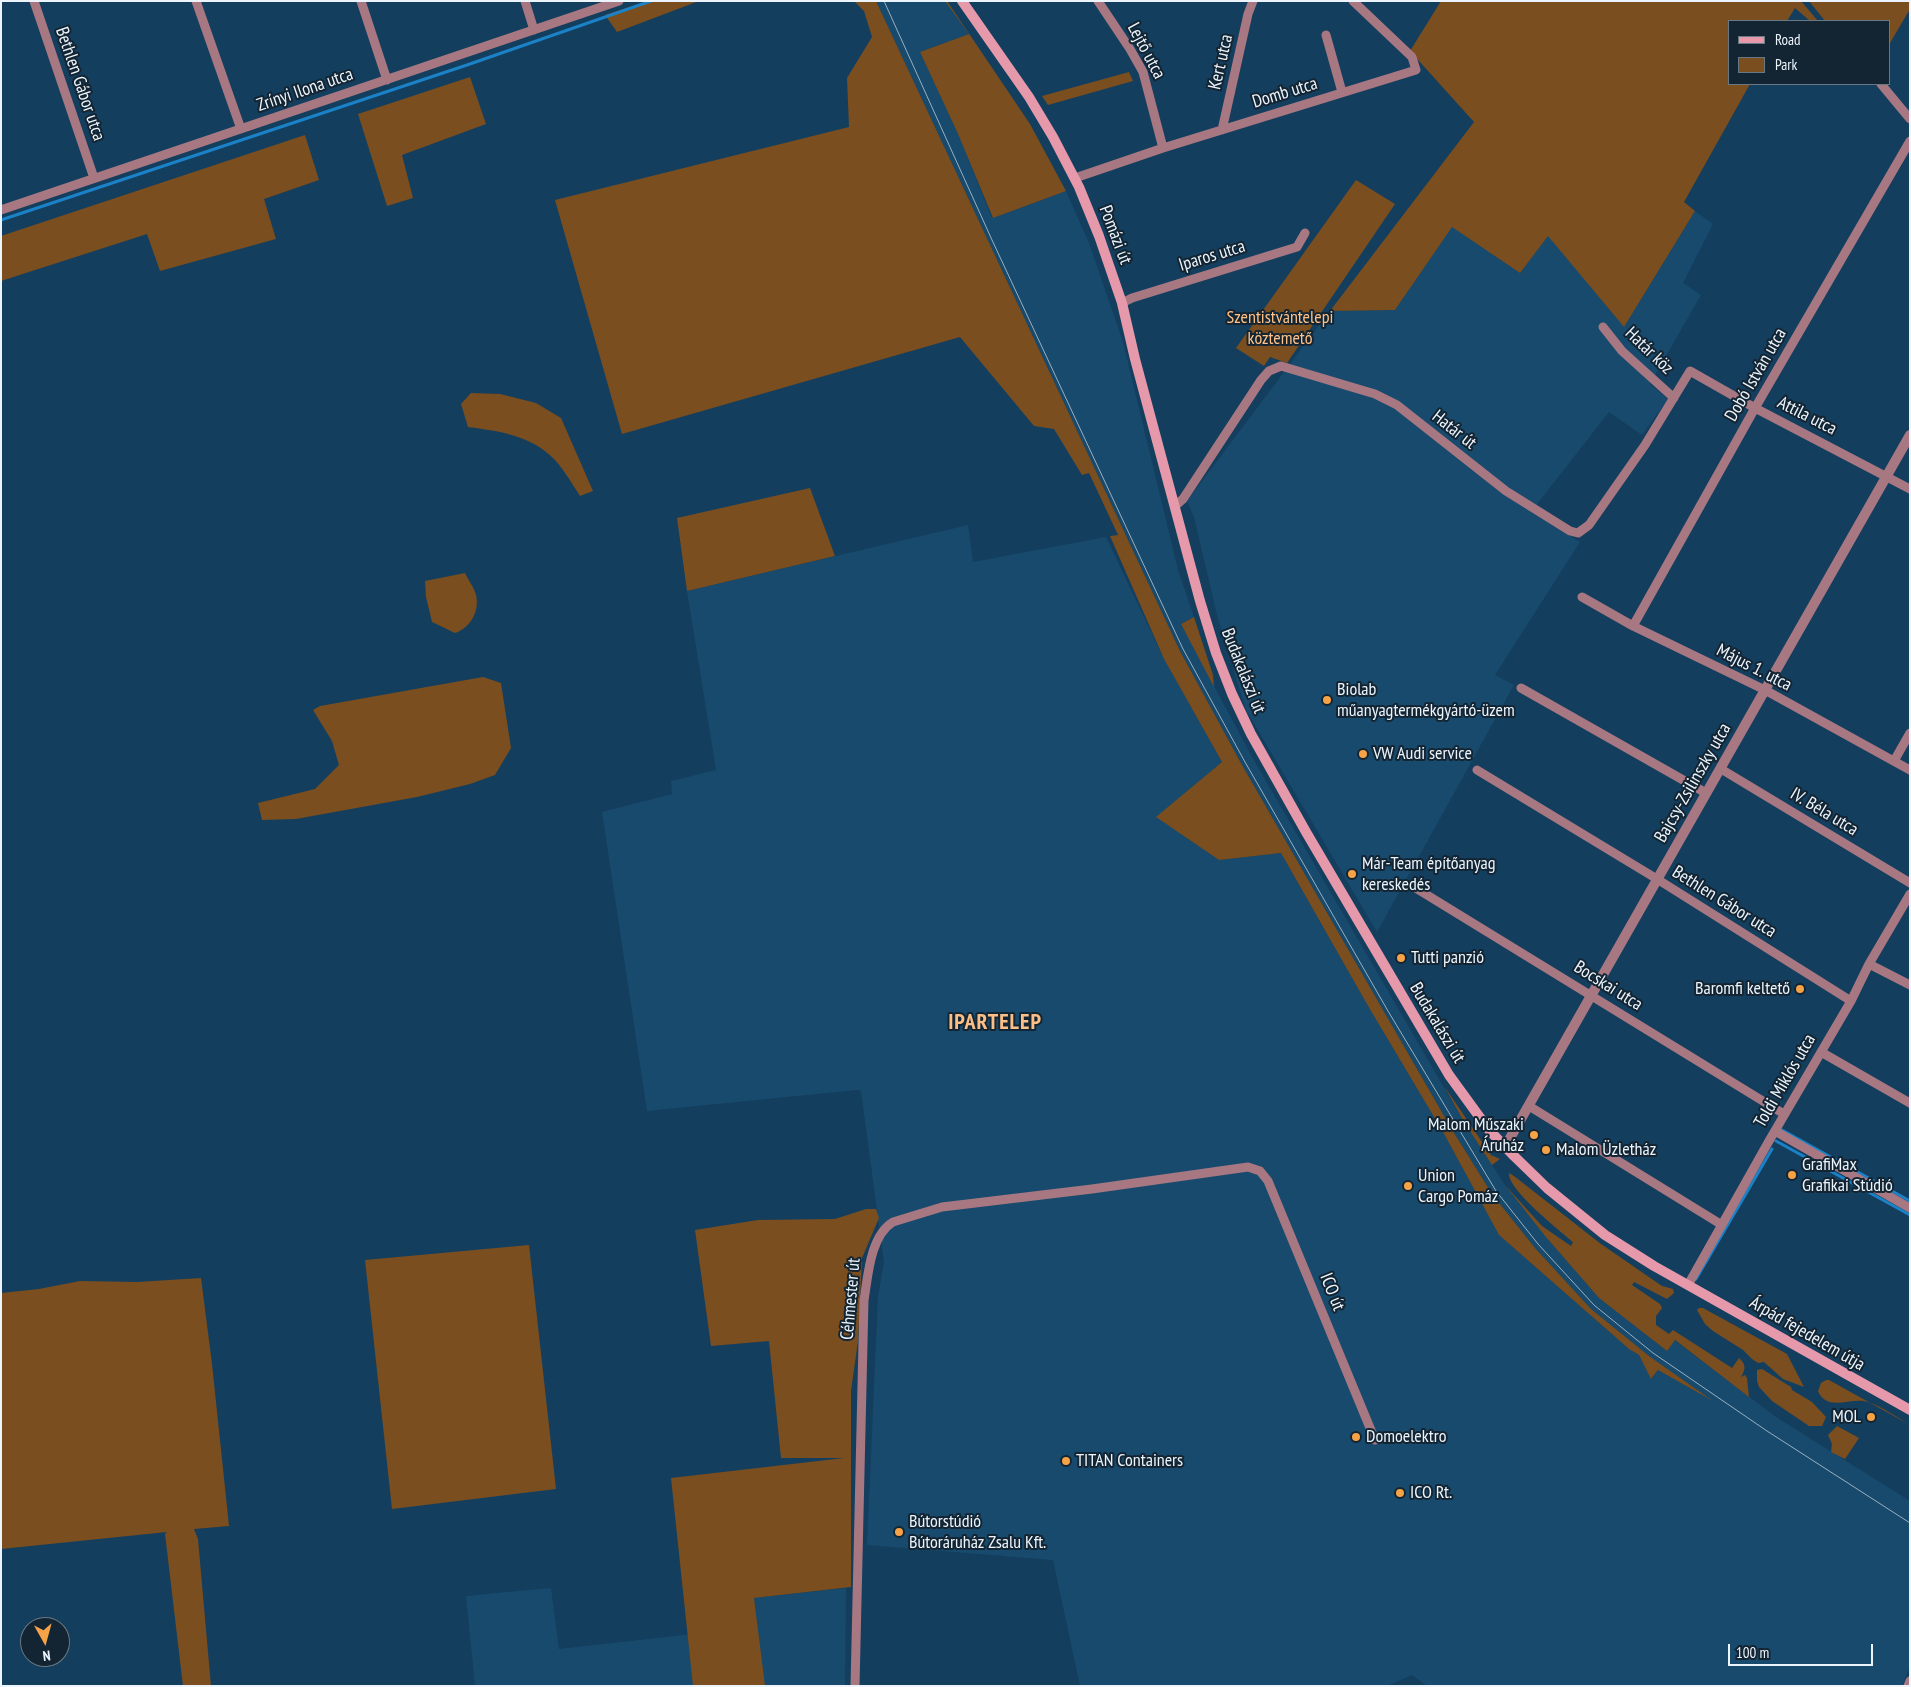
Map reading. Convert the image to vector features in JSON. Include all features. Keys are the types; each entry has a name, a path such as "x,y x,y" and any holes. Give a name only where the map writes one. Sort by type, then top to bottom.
{"main road":[{"name":"Pomázi út","path":"962,1 1029,97 1075,178 1099,236 1122,303 1135,359 1176,506"},
{"name":"Budakalászi út","path":"1176,506 1200,601 1216,653 1232,694 1251,734 1306,832 1430,1046 1466,1099 1505,1147 1547,1188 1605,1235 1688,1285"},
{"name":"Árpád fejedelem útja","path":"1688,1285 1910,1410"}],"street":[{"name":"Bethlen Gábor utca","path":"34,1 94,178"},
{"path":"196,1 241,129"},
{"path":"361,1 387,80"},
{"path":"525,1 534,30"},
{"name":"Zrínyi Ilona utca","path":"1,210 619,1"},
{"name":"Lejtő utca","path":"1098,1 1143,72 1163,148"},
{"name":"Kert utca","path":"1222,130 1248,14 1253,1"},
{"name":"Domb utca","path":"1075,178 1163,148 1416,70 1412,57 1353,1"},
{"path":"1326,35 1342,92"},
{"path":"1882,85 1910,118"},
{"name":"Dobó István utca","path":"1633,626 1755,408 1910,141"},
{"name":"Iparos utca","path":"1122,303 1132,298 1297,247 1306,233"},
{"name":"Határ köz","path":"1603,327 1622,351 1674,398"},
{"name":"Határ út","path":"1176,506 1184,498 1261,380 1269,371 1281,366 1375,394 1397,405 1506,491 1570,531 1578,533 1589,526 1606,502 1645,445 1690,371"},
{"name":"Attila utca","path":"1690,371 1755,408 1910,488"},
{"name":"Bajcsy-Zsilinszky utca","path":"1505,1147 1910,435"},
{"name":"Május 1. utca","path":"1582,597 1633,626 1765,690 1910,770"},
{"path":"1521,688 1706,793"},
{"path":"1894,761 1910,733"},
{"name":"IV. Béla utca","path":"1721,769 1910,883"},
{"name":"Bethlen Gábor utca","path":"1476,770 1656,879 1851,1001"},
{"name":"Bocskai utca","path":"1414,887 1784,1114"},
{"name":"Toldi Miklós utca","path":"1688,1285 1784,1114 1851,1001 1869,964 1910,894"},
{"path":"1869,964 1910,986"},
{"path":"1821,1052 1910,1103"},
{"path":"1529,1106 1722,1225"},
{"path":"1775,1131 1910,1208"},
{"name":"ICO út","path":"1248,1167 1260,1172 1268,1181 1375,1440"},
{"name":"Céhmester út","path":"855,1686 864,1300 872,1252 888,1225 942,1207 1092,1189 1248,1167"},
{"path":"1908,1686 1910,1681"}],"shaded area":[{"path":"876,1 945,1 969,34 920,52 958,134 992,218 1066,191 1089,243 1123,342 1178,570 1194,617 1181,624 1252,757 1464,1122 1505,1185 1545,1236 1599,1298 1667,1351 1674,1340 1776,1417 1910,1501 1910,1666 1902,1686 1427,1686 1412,1675 1387,1686 1080,1686 1053,1560 867,1545 878,1296 884,1262 861,1091 647,1111 602,812 672,794 671,781 716,770 687,591 968,525 973,562 1106,537 1164,659 1222,762 1157,817 1219,860 1281,853 1368,1006 1443,1132 1499,1235 1629,1349 1639,1355 1652,1379 1658,1370 1710,1399 1649,1356 1591,1309 1535,1248 1492,1194 1451,1128 1242,765 1180,651"},
{"path":"1695,211 1713,224 1683,283 1701,295 1650,384 1668,399 1642,435 1609,412 1531,512 1580,542 1495,675 1514,685 1377,932 1246,710 1217,615 1194,517 1187,501 1330,311 1395,310 1452,226 1520,273 1548,235 1624,327"},
{"path":"551,1588 559,1649 756,1627 761,1663 754,1598 846,1588 845,1686 475,1686 466,1596"}],"green space":[{"path":"648,1 699,1 617,32 605,15"},
{"path":"854,1 876,1 1180,651 1242,765 1451,1128 1492,1194 1535,1248 1591,1309 1649,1356 1713,1401 1658,1370 1651,1379 1639,1355 1629,1349 1499,1235 1443,1132 1368,1006 1281,853 1219,860 1156,817 1222,762 1164,659 1110,536 1118,535 1089,473 1082,475 1054,429 1034,426 960,337 622,434 555,200 849,127 847,78 872,37 864,11"},
{"path":"945,1 947,1 1030,124 1066,191 993,218 958,134 920,52 969,34"},
{"path":"1441,1 1801,1 1817,20 1809,20 1795,8 1788,20 1728,20 1728,85 1749,85 1684,202 1695,211 1624,327 1548,236 1520,273 1452,227 1395,310 1330,311 1474,122 1410,51"},
{"path":"1809,1 1910,1 1910,9 1891,41 1891,20 1824,20"},
{"path":"1129,72 1133,81 1048,105 1042,96"},
{"path":"470,77 486,124 402,155 413,198 387,206 358,114"},
{"path":"305,135 319,180 264,199 276,239 160,271 147,234 1,281 1,236"},
{"name":"Szentistvántelepi köztemető","path":"1356,180 1395,204 1287,363 1270,357 1264,366 1236,348"},
{"path":"471,393 500,394 536,403 561,418 593,491 580,496 557,462 534,444 513,435 468,427 461,404"},
{"path":"810,488 835,556 687,591 677,518"},
{"path":"465,573 475,592 477,607 469,623 455,633 432,622 426,597 425,581"},
{"path":"1194,617 1213,675 1214,687 1181,624"},
{"path":"483,677 501,683 511,748 495,775 470,784 417,797 296,819 262,820 258,803 315,789 339,765 332,741 313,710 320,706"},
{"path":"1444,1086 1491,1155 1500,1159 1492,1165 1464,1122"},
{"path":"1509,1173 1601,1244 1662,1286 1673,1289 1674,1293 1667,1299 1634,1282 1632,1285 1660,1304 1662,1308 1656,1316 1656,1325 1669,1334 1673,1330 1732,1368 1739,1358 1744,1365 1744,1372 1741,1377 1745,1375 1747,1378 1749,1397 1675,1340 1667,1351 1599,1298 1545,1236 1505,1185 1542,1226 1571,1246 1573,1242 1525,1199 1516,1189"},
{"path":"866,1209 876,1209 879,1218 862,1258 858,1341 851,1391 851,1587 754,1598 765,1686 693,1686 671,1478 844,1458 781,1458 769,1341 711,1346 695,1230 758,1220 835,1219"},
{"path":"529,1245 556,1489 392,1509 365,1260"},
{"path":"201,1278 229,1526 194,1529 198,1539 211,1686 183,1686 165,1534 167,1532 1,1549 1,1293 39,1289 80,1281 137,1282"},
{"path":"1703,1308 1787,1354 1804,1387 1783,1379 1764,1362 1758,1363 1743,1350 1713,1331 1705,1324 1697,1310"},
{"path":"1762,1369 1812,1402 1826,1417 1822,1426 1809,1426 1772,1401 1759,1387 1757,1381 1757,1370"},
{"path":"1826,1380 1870,1403 1855,1401 1834,1403 1827,1401 1822,1398 1818,1391 1821,1383"},
{"path":"1870,1403 1884,1409 1910,1425"},
{"path":"1837,1426 1859,1438 1845,1459 1831,1452 1832,1444 1828,1435"}],"waterway":[{"path":"1,220 467,65 651,1"},
{"path":"1782,1130 1910,1201"},
{"path":"1776,1141 1910,1215"},
{"path":"1696,1279 1772,1149"}],"tram line":[{"path":"884,1 992,240 1183,649 1245,762 1388,1011 1496,1191 1538,1244 1594,1305 1653,1353 1767,1431 1910,1523"}],"place":[{"name":"Biolab műanyagtermékgyártó-üzem","path":"1327,700"},
{"name":"VW Audi service","path":"1363,754"},
{"name":"Már-Team építőanyag kereskedés","path":"1352,874"},
{"name":"Tutti panzió","path":"1401,958"},
{"name":"Baromfi keltető","path":"1800,989"},
{"name":"Malom Műszaki Áruház","path":"1534,1135"},
{"name":"Malom Üzletház","path":"1546,1150"},
{"name":"GrafiMax Grafikai Stúdió","path":"1792,1175"},
{"name":"Union Cargo Pomáz","path":"1408,1186"},
{"name":"MOL","path":"1871,1417"},
{"name":"Domoelektro","path":"1356,1437"},
{"name":"TITAN Containers","path":"1066,1461"},
{"name":"ICO Rt.","path":"1400,1493"},
{"name":"Bútorstúdió Bútoráruház Zsalu Kft.","path":"899,1532"}],"district":[{"name":"IPARTELEP","path":"995,1023"}]}
